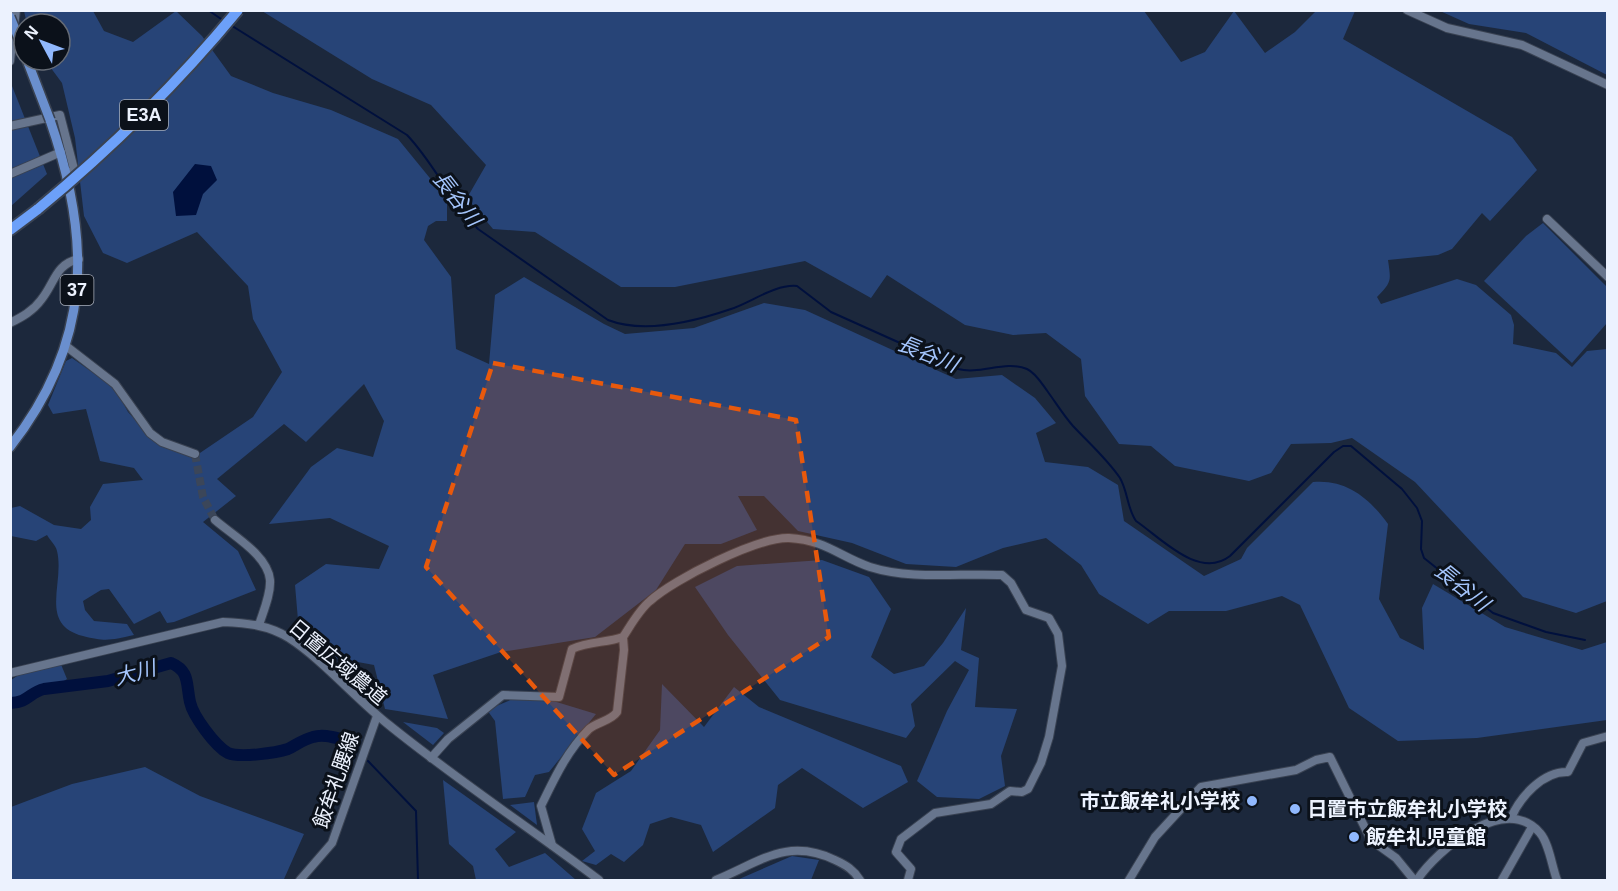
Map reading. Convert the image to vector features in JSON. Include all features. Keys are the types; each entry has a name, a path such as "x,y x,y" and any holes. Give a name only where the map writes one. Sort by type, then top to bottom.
{"highway":[{"name":"E3A","path":"10,230 136,124 176,83 238,10"}],"main road":[{"name":"37","path":"10,447 40,405 66,346 77,296 78,231 68,174 32,72"}],"street":[{"path":"10,61 16,10"},
{"path":"1407,10 1447,28 1522,45 1608,85"},
{"path":"10,126 60,115 74,168 68,174"},
{"path":"10,174 61,152"},
{"path":"1547,219 1608,277"},
{"path":"10,323 32,311 59,268 66,262 79,259"},
{"path":"66,346 120,389 150,434 162,442 195,454"},
{"path":"214,520 256,554 267,570 269,588 259,625"},
{"path":"431,758 448,739 503,696 559,697 567,657 572,649 586,642 612,641 623,637 649,601 684,578 752,547 788,538 836,549 870,567 926,575 1002,575 1011,583 1026,610 1049,618 1058,634 1062,666 1057,704 1041,763 1028,789 1022,792 1010,791 991,804 934,813 901,839 896,852 911,869 908,880"},
{"name":"日置広域農道","path":"10,673 196,627 223,622 259,625 276,631 297,644 377,716 599,880"},
{"path":"552,845 541,806 557,773 577,742 596,723 614,716 617,712 624,650 623,637"},
{"name":"飯牟礼腰線","path":"300,880 332,843 377,716"},
{"path":"1511,818 1521,797 1562,771 1568,772 1583,743 1608,736"},
{"path":"1128,880 1155,837 1201,787 1296,770 1316,760 1330,757 1371,840 1396,858 1415,880 1451,844 1493,821 1511,818 1532,827 1541,834 1557,880"},
{"path":"1502,880 1532,827"},
{"path":"716,880 778,852 799,849 825,855 843,864 852,869 860,880"}],"highlighted area":[{"path":"493,363 796,420 829,637 614,775 426,567"}],"shaded area":[{"path":"93,11 104,31 133,42 176,11 202,36 231,76 273,93 331,110 398,139 447,199 447,221 436,221 428,226 424,240 451,277 456,349 489,364 495,295 524,277 625,334 694,328 764,303 805,310 956,379 1002,375 1035,398 1056,423 1036,433 1045,462 1088,467 1118,485 1124,521 1204,576 1241,559 1247,548 1313,482 1347,487 1373,506 1388,524 1379,599 1400,638 1424,650 1422,608 1433,584 1505,627 1582,650 1607,642 1607,720 1477,738 1398,741 1349,708 1300,605 1282,596 1226,611 1169,611 1148,624 1099,594 1081,565 1046,538 1003,548 956,567 906,564 852,543 798,531 764,496 738,496 757,530 721,544 685,544 656,590 595,637 501,652 433,675 448,719 385,709 374,665 336,658 298,620 295,585 326,564 379,569 389,546 330,518 269,524 311,467 337,448 373,457 384,421 364,384 306,442 284,424 217,479 236,496 203,522 238,551 256,590 174,622 167,623 160,611 134,624 109,589 101,590 83,601 85,610 94,621 127,624 134,635 103,640 83,636 69,630 61,622 57,612 59,563 56,549 47,535 36,541 11,536 11,508 20,506 54,525 81,529 91,520 90,507 103,484 143,480 134,468 100,461 86,409 53,414 48,405 66,361 72,358 115,388 128,412 156,442 194,457 253,417 282,372 253,319 248,286 197,232 127,263 103,253 84,216 75,138 62,83 54,72 72,72 72,12 24,12"},
{"path":"262,11 1144,11 1181,62 1205,52 1234,11 1265,53 1295,32 1316,11 1355,11 1343,39 1512,137 1537,170 1490,221 1482,213 1452,249 1438,255 1388,260 1389,281 1377,297 1381,304 1457,279 1476,285 1511,315 1514,325 1513,344 1556,353 1572,367 1587,351 1607,349 1607,601 1576,613 1523,597 1415,482 1352,438 1331,443 1291,444 1271,473 1249,481 1175,466 1151,446 1119,444 1085,396 1081,359 1046,333 1013,335 965,325 887,275 871,298 805,261 675,287 621,287 535,232 493,229 467,198 486,165 431,105 372,79"},
{"path":"1440,11 1607,11 1607,75 1526,33 1469,24"},
{"path":"10,81 47,174 11,206 10,206"},
{"path":"195,164 211,166 217,180 203,194 196,215 176,216 173,192"},
{"path":"1543,223 1607,287 1607,323 1572,363 1484,281 1526,236"},
{"path":"822,560 869,577 891,609 871,657 894,674 924,666 943,643 966,608 961,650 979,658 975,707 1017,709 1001,756 1005,786 979,799 937,797 917,781 947,711 969,670 955,661 911,704 915,726 906,738 780,700 728,635 695,587 737,566"},
{"path":"60,662 67,679 33,689 17,700 11,701 11,680 31,667"},
{"path":"662,684 704,727 734,687 759,707 901,766 908,782 863,808 802,768 778,785 775,808 713,852 701,825 671,817 650,824 643,845 624,862 611,854 596,865 582,861 595,851 582,829 596,793 631,771 660,730"},
{"path":"527,693 596,714 549,772 535,775 525,797 503,799 495,721 487,710"},
{"path":"403,722 437,728 444,733 433,745"},
{"path":"145,767 200,796 304,834 284,879 11,880 11,807 72,784"},
{"path":"443,780 516,832 495,849 509,867 545,853 576,880 476,880 473,866 449,844"},
{"path":"534,802 537,825 510,805"},
{"path":"792,856 819,860 811,880 737,880"}],"waterway":[{"name":"長谷川","path":"208,10 224,21"},
{"name":"長谷川","path":"229,24 407,135 478,229 608,320 637,326 670,324 702,318 739,306 780,288 797,286 831,312 958,369 975,370 1010,366 1027,369 1036,376 1070,422 1120,478 1136,521 1181,554 1206,563 1218,562 1230,556 1334,452 1343,446 1351,446 1402,489 1417,508 1422,521 1421,549 1424,558 1493,613 1546,632 1585,640"},
{"name":"大川","path":"10,703 21,701 44,689 108,681 171,663 184,674 190,702 200,722 217,744 228,753 249,755 275,752 318,736 350,741"},
{"path":"368,761 416,811 418,880"}],"tunnel":[{"path":"195,454 203,497 215,520"}],"place":[{"name":"市立飯牟礼小学校","path":"1252,801"},
{"name":"日置市立飯牟礼小学校","path":"1295,809"},
{"name":"飯牟礼児童館","path":"1354,837"}]}
